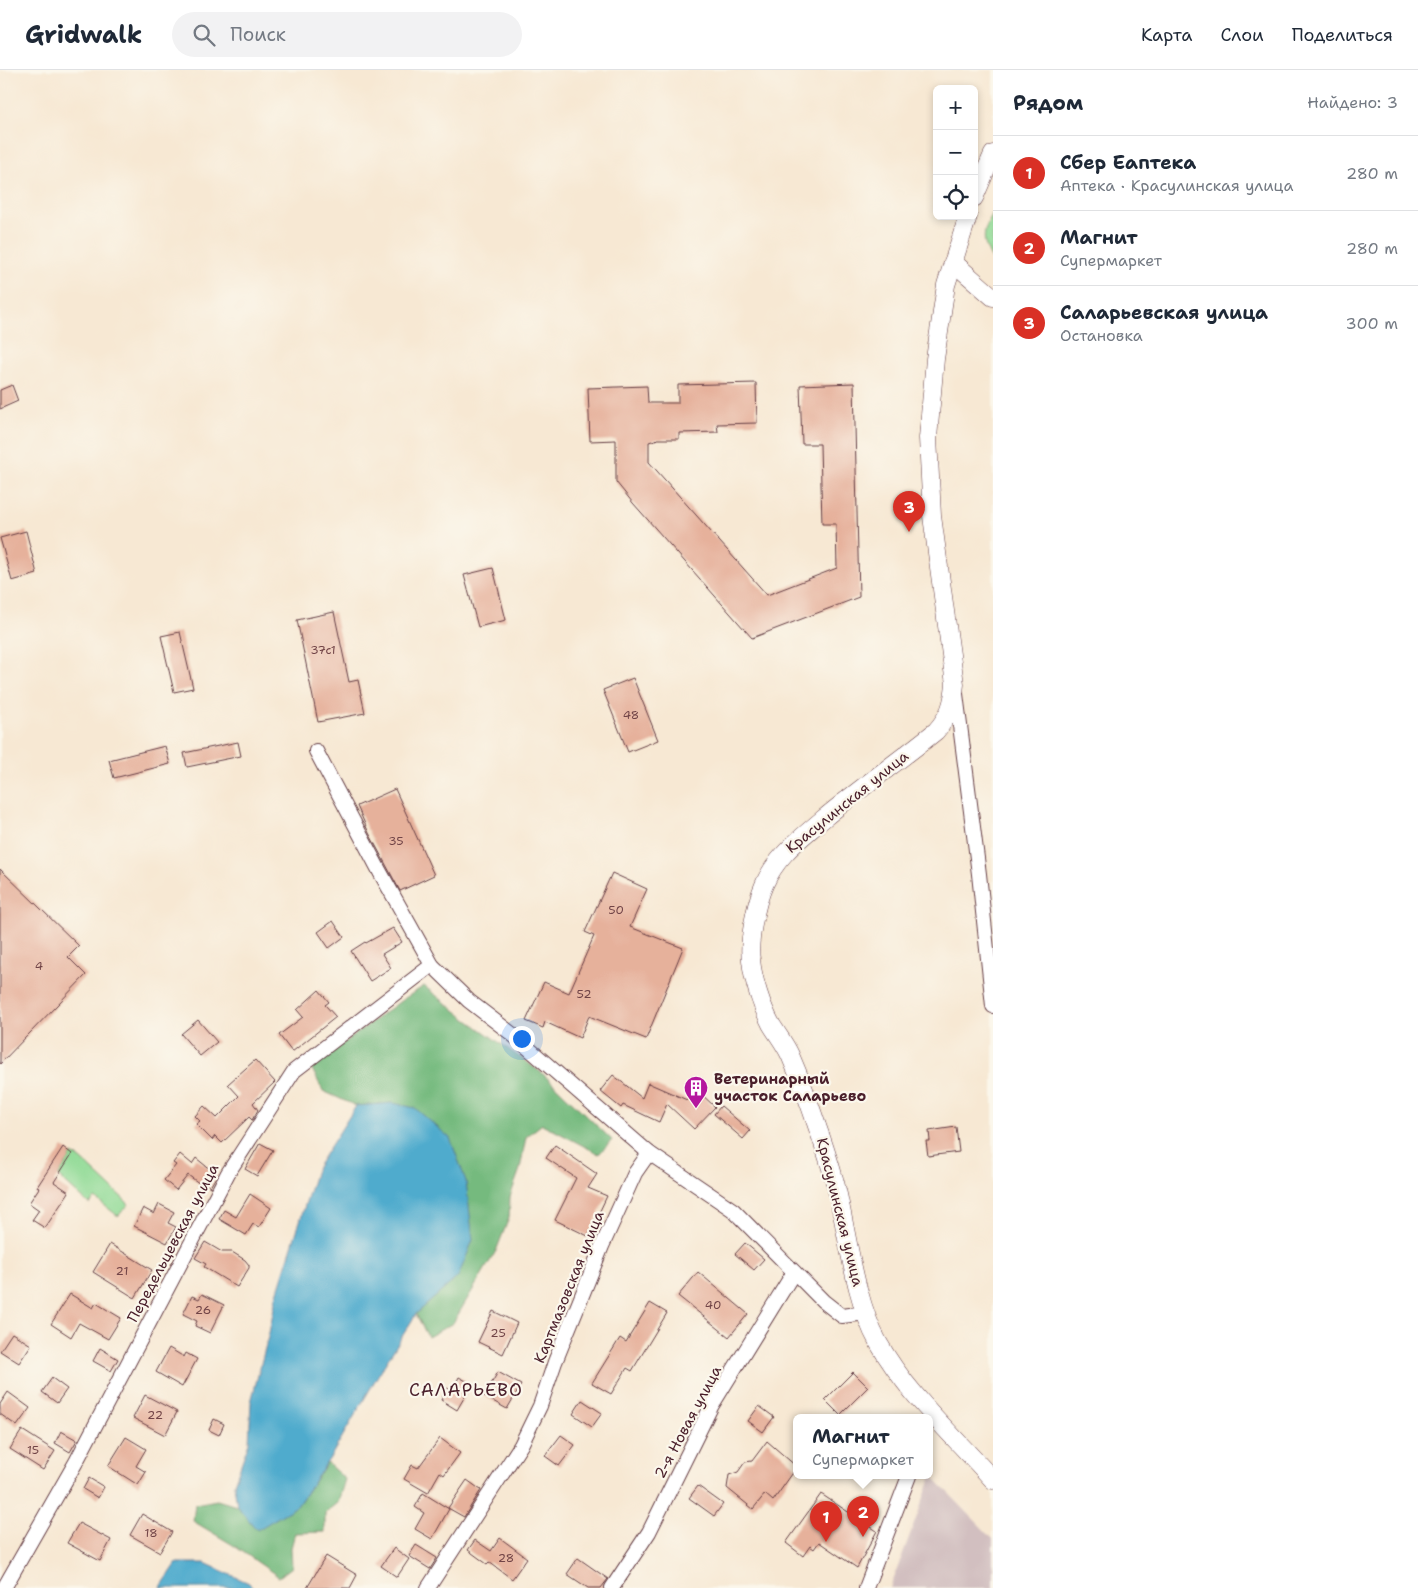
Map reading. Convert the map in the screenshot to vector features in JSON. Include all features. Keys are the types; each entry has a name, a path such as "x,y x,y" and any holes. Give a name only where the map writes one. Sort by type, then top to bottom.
{"street":[{"path":"978,189 993,154"},
{"name":"Красулинская улица","path":"927,1414 878,1341 866,1313 839,1200 818,1127 789,1053 770,1022 750,959 752,932 761,894 777,862 787,850 850,796 936,731 943,723 953,701 954,684 932,516 928,438 935,359 946,285 967,220"},
{"path":"953,262 993,297"},
{"path":"954,684 979,874 993,1006"},
{"path":"316,751 432,965 469,1001 549,1065 649,1153 733,1210 823,1301 842,1316 866,1313"},
{"name":"Передельцевская улица","path":"4,1588 76,1462 228,1173 294,1071 432,965"},
{"name":"Картмазовская улица","path":"428,1588 521,1445 540,1406 558,1354 602,1246 635,1173 649,1153"},
{"name":"2-я Новая улица","path":"612,1588 649,1532 712,1405 794,1272"},
{"name":"Красулинская улица","path":"933,1423 993,1480"},
{"path":"866,1588 908,1479"}],"shaded area":[{"path":"933,1477 993,1539 993,1588 890,1588"}],"green space":[{"path":"993,213 993,261 986,248 984,237"},
{"path":"424,986 542,1073 612,1140 599,1154 542,1124 526,1137 520,1169 510,1197 509,1218 496,1251 453,1323 428,1337 416,1314 458,1277 393,1103 356,1106 323,1091 311,1067"},
{"path":"72,1154 81,1159 129,1204 118,1216 95,1198 89,1204 58,1176"},
{"path":"327,1463 345,1479 338,1502 325,1513 325,1532 295,1533 291,1548 292,1567 279,1577 233,1545 193,1521 195,1504 217,1500 237,1506 257,1529 297,1506"}],"water":[{"path":"393,1103 415,1108 450,1138 466,1181 473,1240 458,1277 416,1314 330,1458 297,1506 257,1530 237,1506 234,1484 249,1442 251,1402 269,1333 276,1297 317,1167 356,1106"},
{"path":"177,1563 205,1563 249,1583 254,1588 160,1588"}],"building":[{"path":"756,383 757,423 717,424 718,432 679,433 679,439 658,439 649,442 649,462 767,595 837,568 836,524 822,524 820,444 802,444 800,385 854,383 859,597 752,638 616,482 616,440 590,441 588,388 647,386 648,403 678,403 678,385"},
{"path":"12,385 18,401 0,409 0,390"},
{"path":"26,531 37,574 12,581 0,538"},
{"path":"493,568 506,620 478,627 464,575"},
{"path":"334,612 349,682 358,680 365,713 318,722 297,620"},
{"path":"180,632 193,688 174,692 161,636"},
{"path":"633,678 658,740 628,752 603,690"},
{"path":"238,742 241,756 187,767 184,753"},
{"path":"165,746 170,764 114,778 109,760"},
{"path":"395,789 434,875 400,891 357,806"},
{"path":"0,869 79,946 68,957 86,975 0,1064"},
{"path":"612,873 647,889 630,927 683,948 646,1039 589,1016 580,1038 545,1022 543,1028 526,1021 544,982 569,993 594,936 585,932"},
{"path":"333,921 344,937 329,948 318,932"},
{"path":"393,928 402,942 382,954 391,968 370,981 351,951"},
{"path":"319,990 329,1002 325,1005 336,1017 292,1052 279,1035 303,1017 297,1010"},
{"path":"198,1020 217,1042 200,1056 181,1034"},
{"path":"255,1060 275,1082 253,1103 258,1110 252,1120 249,1117 222,1143 215,1136 212,1140 196,1124 200,1121 195,1116 204,1106 217,1118 239,1096 228,1084"},
{"path":"613,1075 642,1098 648,1083 687,1100 697,1090 715,1107 694,1129 667,1104 659,1122 623,1105 621,1108 600,1091"},
{"path":"721,1106 750,1131 743,1139 714,1114"},
{"path":"956,1127 959,1152 928,1156 926,1141 930,1141 929,1131"},
{"path":"260,1143 273,1150 257,1176 245,1169"},
{"path":"555,1145 597,1174 588,1188 607,1196 588,1236 555,1220 576,1178 546,1158"},
{"path":"63,1147 72,1154 54,1182 69,1192 45,1228 32,1220 39,1210 29,1203"},
{"path":"180,1154 192,1164 196,1158 217,1175 210,1187 202,1181 200,1184 188,1175 176,1190 164,1180 176,1165 173,1163"},
{"path":"250,1194 271,1208 259,1227 253,1224 246,1235 219,1219 224,1210 236,1217"},
{"path":"159,1204 174,1212 168,1223 176,1227 167,1243 134,1226 143,1208 154,1214"},
{"path":"205,1242 222,1252 232,1252 245,1260 249,1265 237,1287 204,1267 206,1264 195,1258"},
{"path":"745,1243 764,1259 754,1270 735,1254"},
{"path":"110,1244 152,1270 135,1298 93,1272"},
{"path":"698,1272 748,1314 729,1337 678,1296"},
{"path":"70,1294 93,1308 96,1303 121,1318 108,1339 79,1323 71,1337 51,1324"},
{"path":"202,1294 224,1305 210,1333 195,1326 197,1321 183,1314 192,1296 199,1299"},
{"path":"650,1303 667,1313 632,1371 627,1368 611,1394 592,1383 620,1338 626,1342"},
{"path":"493,1311 517,1323 503,1354 478,1342"},
{"path":"12,1333 31,1345 19,1363 0,1351"},
{"path":"100,1348 118,1359 111,1371 93,1361"},
{"path":"169,1348 184,1357 186,1353 197,1359 182,1387 156,1372"},
{"path":"498,1372 521,1385 507,1409 484,1396"},
{"path":"853,1372 868,1387 841,1414 825,1400"},
{"path":"459,1377 472,1384 457,1410 441,1400 447,1388 452,1391"},
{"path":"52,1378 67,1389 57,1403 42,1392"},
{"path":"8,1392 30,1408 17,1426 0,1414 0,1404"},
{"path":"145,1395 177,1412 165,1435 133,1418"},
{"path":"582,1400 602,1413 592,1427 573,1414"},
{"path":"759,1406 774,1417 763,1432 748,1421"},
{"path":"214,1419 224,1424 219,1435 209,1430"},
{"path":"22,1430 55,1451 43,1470 10,1449"},
{"path":"61,1431 77,1440 70,1452 55,1443"},
{"path":"561,1435 575,1445 559,1466 545,1456"},
{"path":"126,1437 146,1449 136,1466 146,1472 138,1485 108,1466"},
{"path":"440,1438 460,1453 444,1475 440,1472 428,1493 404,1479 412,1465 418,1468"},
{"path":"767,1441 793,1464 793,1473 773,1501 765,1494 753,1509 727,1488 729,1475 738,1472 745,1462 752,1461"},
{"path":"89,1478 104,1487 98,1498 83,1489"},
{"path":"467,1480 481,1490 464,1517 448,1508"},
{"path":"698,1486 723,1504 714,1516 689,1498"},
{"path":"423,1493 449,1509 432,1539 415,1529 424,1513 415,1507"},
{"path":"821,1494 877,1531 857,1568 819,1542 814,1549 810,1546 803,1556 786,1543"},
{"path":"142,1514 172,1532 160,1552 130,1535"},
{"path":"79,1523 111,1540 100,1561 67,1543"},
{"path":"500,1538 527,1558 512,1579 489,1562 487,1564 468,1550 475,1540 491,1551"},
{"path":"416,1545 437,1558 430,1569 409,1556"},
{"path":"394,1548 409,1559 397,1577 381,1566"},
{"path":"326,1556 357,1575 350,1588 307,1588"},
{"path":"578,1558 608,1579 601,1588 588,1588 567,1574"}],"place":[{"name":"Саларьевская улица","path":"909,532"},
{"name":"Ветеринарный участок Саларьево","path":"696,1109"},
{"name":"Магнит","path":"863,1537"},
{"name":"Сбер Еаптека","path":"826,1542"}],"district":[{"name":"САЛАРЬЕВО","path":"466,1390"}]}
